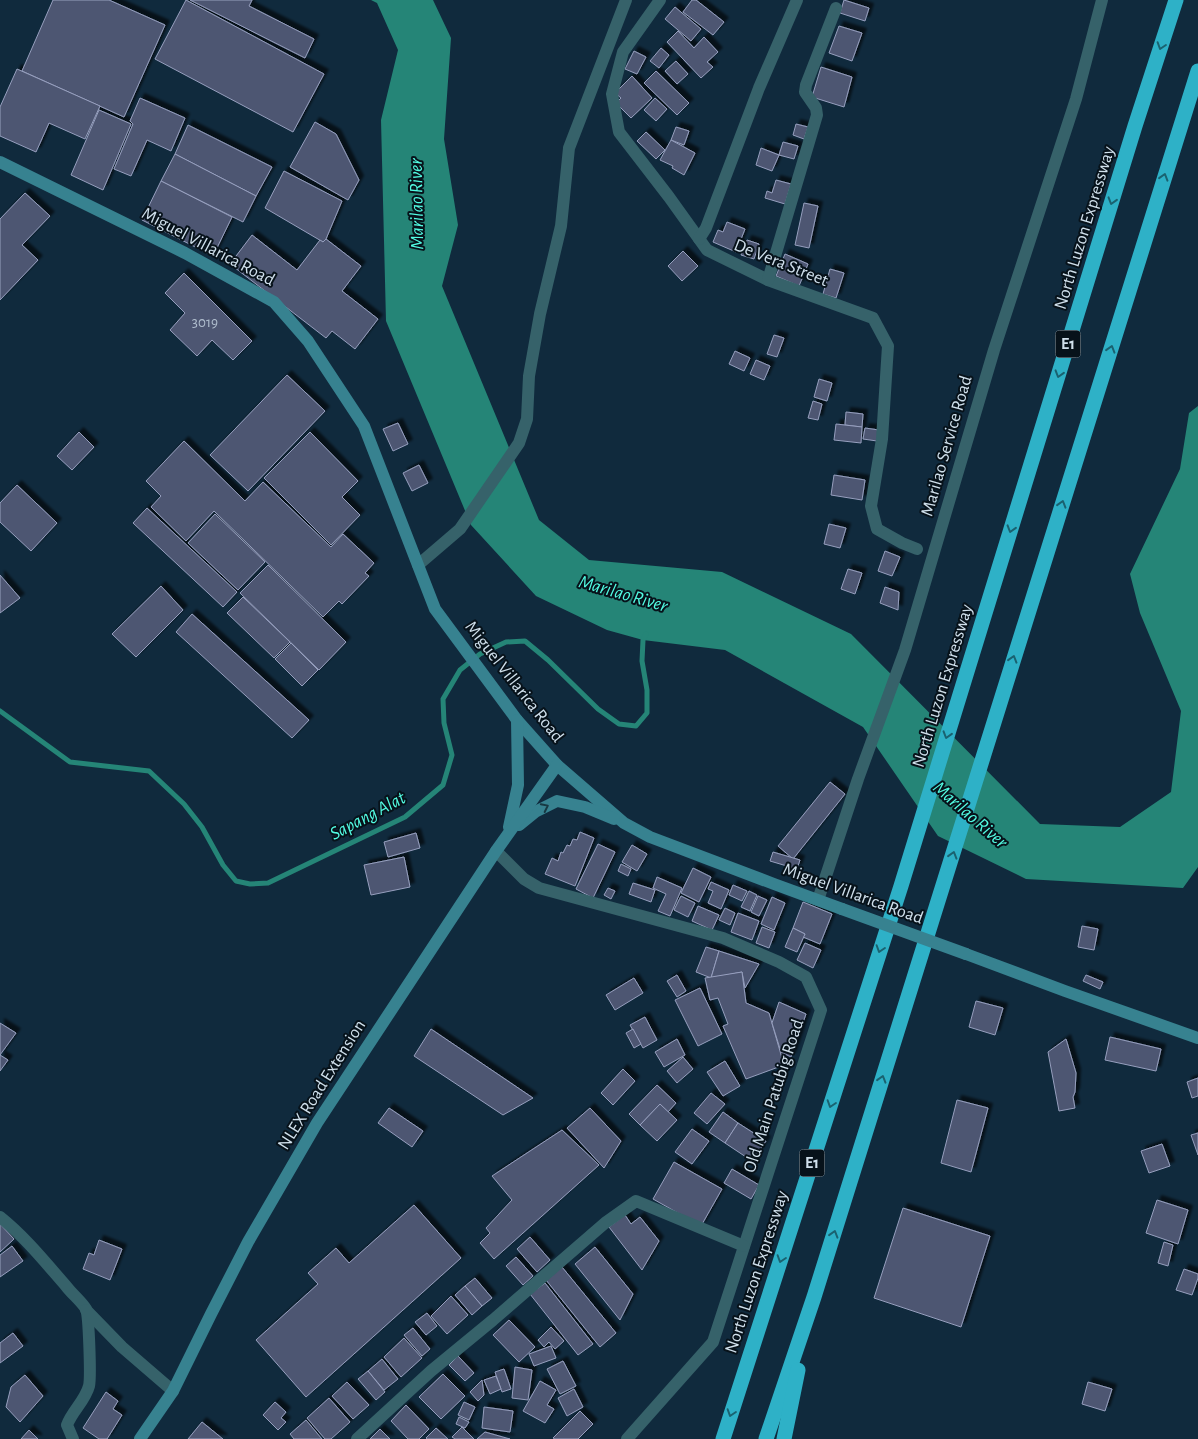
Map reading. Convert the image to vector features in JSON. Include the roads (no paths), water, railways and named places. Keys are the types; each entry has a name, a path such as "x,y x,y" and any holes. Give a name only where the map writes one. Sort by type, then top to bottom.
{"highway":[{"name":"North Luzon Expressway","path":"723,1439 901,886 1135,126 1176,0"},
{"name":"E1","path":"766,1439 814,1297 1198,71"},
{"path":"784,1439 814,1297"}],"main road":[{"name":"Miguel Villarica Road","path":"0,162 185,253 274,302 308,341 364,426 435,609 517,720 557,765 624,824 650,837 842,909 1198,1038"},
{"path":"506,836 512,818 518,784 517,720"},
{"name":"NLEX Road Extension","path":"140,1439 173,1391 248,1242 317,1123 506,836 557,765"},
{"path":"506,836 536,812 557,801 585,807 624,824"}],"street":[{"path":"418,565 460,528 519,444 527,420 528,376 561,226 569,148 626,0"},
{"name":"De Vera Street","path":"660,0 623,52 612,94 619,132 707,250 768,280 873,318 888,346 882,439 871,506 877,529 917,549"},
{"path":"699,239 706,228 759,88 796,0"},
{"name":"Marilao Service Road","path":"818,900 858,778 905,650 994,350 1076,99 1102,0"},
{"path":"768,280 816,115 816,108 805,92 806,85 836,8"},
{"name":"Old Main Patubig Road","path":"496,851 524,879 539,888 723,938 779,962 806,976 821,1010 713,1342 627,1439"},
{"path":"357,1439 431,1371 605,1223 636,1201 744,1246"},
{"path":"0,1217 16,1230 86,1310 122,1347 173,1391"},
{"path":"73,1439 67,1426 90,1385 91,1369 86,1310"}],"water":[{"name":"Marilao River","path":"371,0 433,0 451,38 444,139 458,225 442,286 539,520 589,560 722,572 851,634 1040,824 1120,827 1171,792 1181,711 1140,613 1130,574 1180,469 1189,413 1198,406 1198,867 1183,888 1026,879 938,836 863,727 725,650 643,640 607,630 536,596 471,525 386,321 381,120 398,50 377,3"}],"waterway":[{"name":"Sapang Alat","path":"0,711 70,762 149,771 184,804 202,827 223,865 236,881 250,884 268,883 405,817 443,785 452,755 444,723 443,699 460,670 480,654 506,642 525,641 548,660 598,709 619,724 636,726 647,713 647,690 642,661 643,640 646,634"}]}
